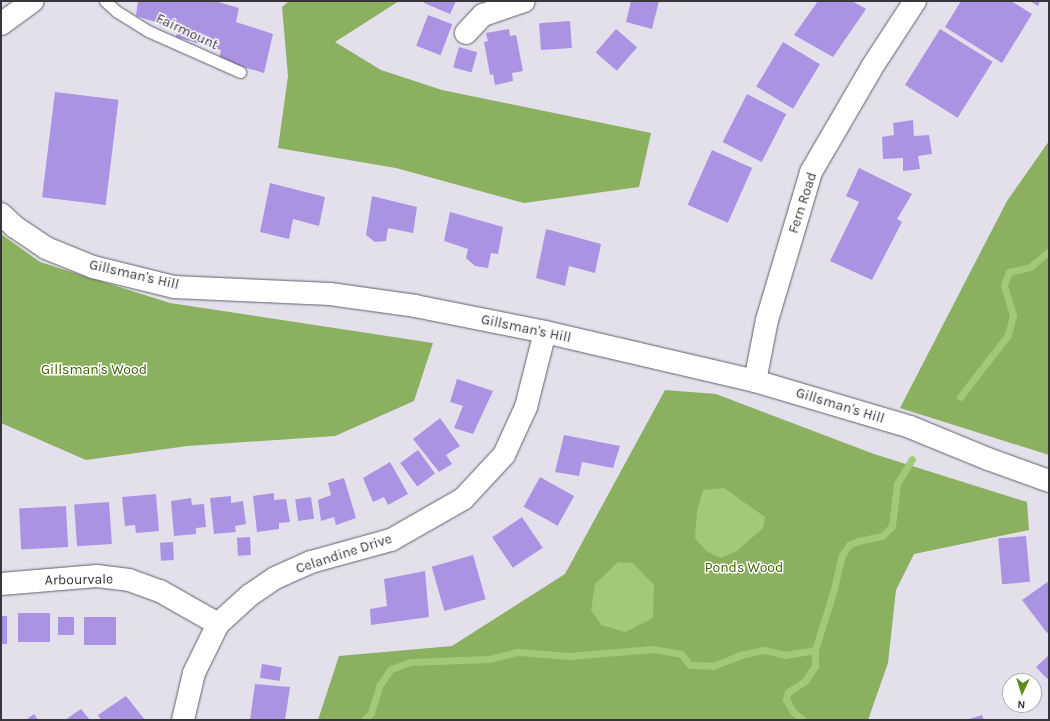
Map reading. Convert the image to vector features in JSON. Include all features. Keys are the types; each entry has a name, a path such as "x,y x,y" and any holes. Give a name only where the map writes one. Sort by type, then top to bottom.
{"street":[{"path":"1,24 33,1"},
{"path":"466,33 483,15 524,1"},
{"name":"Fern Road","path":"755,381 767,320 811,172 872,67 916,1"},
{"name":"Gillsman's Hill","path":"1,214 15,227 46,248 93,267 174,287 330,294 415,306 545,332 755,381 910,427 988,459 1049,480"},
{"name":"Celandine Drive","path":"183,720 194,673 218,624 250,595 275,578 311,562 391,540 463,499 504,455 526,407 545,332"},
{"name":"Arbourvale","path":"1,584 97,576 129,580 160,591 218,624"}],"lane":[{"name":"Fairmount","path":"105,1 116,11 148,31 240,72"}],"green space":[{"path":"289,1 399,1 335,42 381,70 442,90 651,133 639,187 524,203 396,168 278,148 288,76 282,7"},
{"path":"1049,141 1049,455 900,408 1007,201"},
{"name":"Gillsman's Wood","path":"1,234 40,262 170,303 433,343 414,401 335,436 187,446 86,460 1,423"},
{"name":"Ponds Wood","path":"665,390 716,394 874,454 1027,502 1029,530 914,554 896,590 888,663 868,720 318,720 339,656 452,646 565,574"}],"shaded area":[{"path":"724,488 765,517 763,528 737,551 721,558 706,551 695,538 697,512 703,490"},
{"path":"618,562 633,563 654,585 653,618 625,632 601,625 591,610 595,584"}],"building":[{"path":"138,1 215,1 239,8 236,22 273,34 264,73 219,60 221,50 176,37 178,29 136,16"},
{"path":"425,1 456,1 450,14 424,3"},
{"path":"631,1 659,1 652,29 626,22"},
{"path":"818,1 852,1 866,9 833,57 794,35"},
{"path":"961,1 1011,1 1032,14 1002,63 945,27"},
{"path":"1030,1 1040,1 1038,6"},
{"path":"428,15 452,24 440,55 416,46"},
{"path":"570,21 572,48 541,50 539,23"},
{"path":"509,29 510,36 516,35 523,71 512,73 513,81 495,85 493,74 490,75 484,42 488,41 486,33"},
{"path":"616,29 637,47 617,71 596,52"},
{"path":"940,29 993,62 958,118 905,85"},
{"path":"783,42 820,64 793,109 756,87"},
{"path":"459,47 477,52 471,72 453,67"},
{"path":"55,92 119,100 106,205 42,197"},
{"path":"747,94 786,114 762,162 722,142"},
{"path":"913,120 914,136 929,135 932,154 918,156 920,169 903,171 903,158 883,159 882,137 894,135 893,123"},
{"path":"712,150 752,168 728,223 688,205"},
{"path":"859,168 912,194 897,219 902,222 872,280 830,261 859,202 846,196"},
{"path":"270,183 325,197 319,226 293,219 289,239 260,232"},
{"path":"372,196 417,207 413,233 388,228 386,241 375,242 366,235"},
{"path":"450,212 503,227 498,254 491,253 488,268 475,266 466,258 468,249 444,241"},
{"path":"546,229 601,244 595,273 569,266 565,286 536,278"},
{"path":"457,379 493,391 473,434 454,428 463,406 450,402"},
{"path":"440,418 460,446 446,455 452,464 439,472 413,439"},
{"path":"564,435 620,446 613,468 582,462 579,476 555,472"},
{"path":"418,450 435,473 417,486 400,463"},
{"path":"390,462 408,494 388,505 384,497 373,502 363,478"},
{"path":"540,477 574,496 558,526 524,507"},
{"path":"344,478 356,518 336,525 334,517 321,521 318,500 331,495 328,483"},
{"path":"274,493 274,500 286,499 290,522 279,523 279,529 257,532 253,496"},
{"path":"156,494 159,531 136,533 135,525 125,526 122,497"},
{"path":"231,496 231,503 243,501 246,524 235,526 236,532 214,534 210,498"},
{"path":"311,497 314,519 298,521 295,499"},
{"path":"191,498 192,505 204,504 206,527 196,528 196,534 174,536 171,501"},
{"path":"109,502 112,544 77,546 74,504"},
{"path":"66,506 68,547 21,549 19,508"},
{"path":"522,517 543,548 513,568 492,537"},
{"path":"1026,536 1030,582 1002,584 998,538"},
{"path":"250,537 251,555 238,556 237,538"},
{"path":"173,542 174,560 161,561 160,543"},
{"path":"473,555 486,599 444,611 432,567"},
{"path":"425,571 429,617 371,625 370,609 387,606 384,579"},
{"path":"1049,581 1049,632 1047,633 1022,600"},
{"path":"18,613 50,613 50,642 18,642"},
{"path":"1,616 7,616 7,644 1,644"},
{"path":"58,617 74,617 74,635 58,635"},
{"path":"84,617 116,617 116,645 84,645"},
{"path":"1049,655 1049,677 1047,679 1036,667"},
{"path":"262,664 282,667 280,681 260,678"},
{"path":"255,684 290,687 285,720 250,720"},
{"path":"126,696 145,720 101,720 98,715"},
{"path":"81,709 90,720 65,720"},
{"path":"34,714 38,720 26,720"},
{"path":"982,715 984,720 966,720"}],"waterway":[{"path":"960,397 1008,335 1013,315 1004,285 1009,272 1030,267 1049,251"},
{"path":"803,720 793,712 786,699 788,692 805,681 815,666 815,650 834,589 842,555 849,545 858,541 882,536 892,526 897,484 912,459"},
{"path":"364,720 371,713 379,686 391,669 410,662 489,659 518,652 569,656 653,649 681,654 690,665 713,666 740,655 764,650 785,655 815,650"}]}
